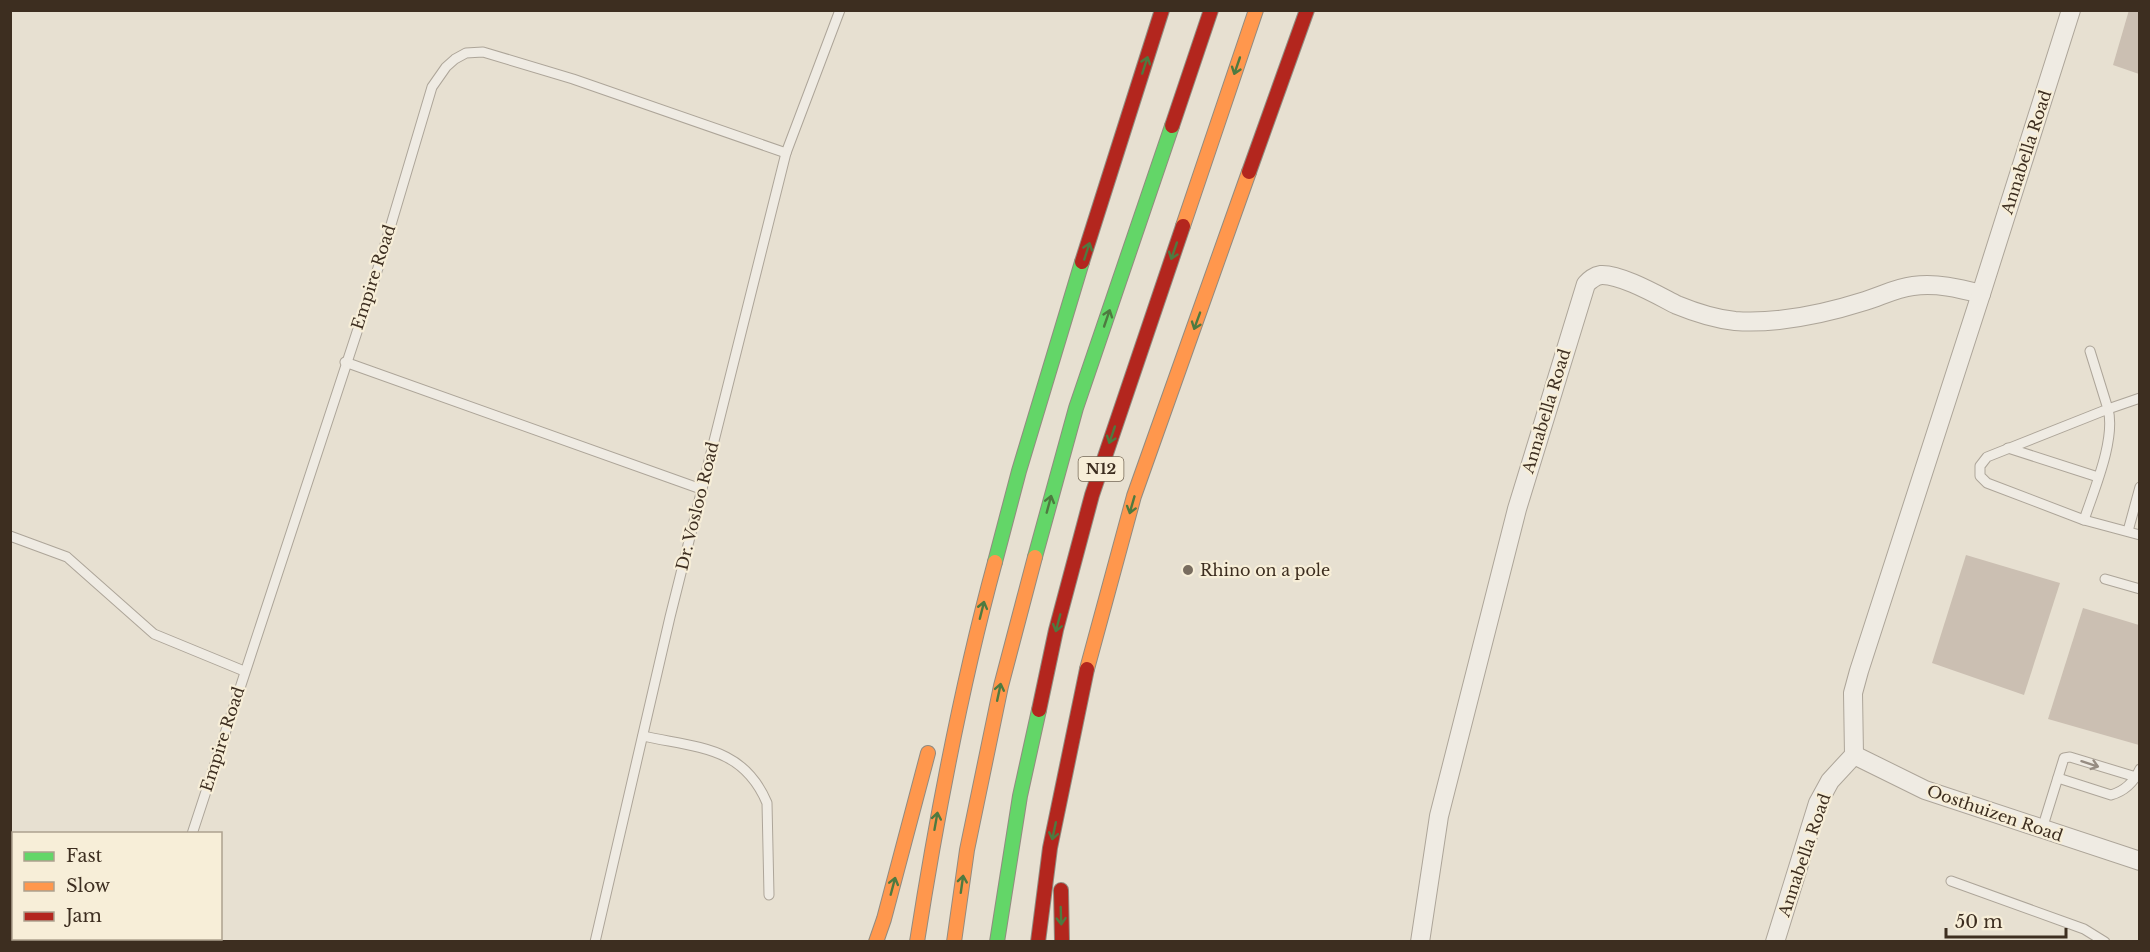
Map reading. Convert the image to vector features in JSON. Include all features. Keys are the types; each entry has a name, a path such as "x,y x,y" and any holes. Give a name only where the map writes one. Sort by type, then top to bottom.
{"highway":[{"path":"917,942 946,761 990,578 1038,407 1162,10"},
{"name":"N12","path":"954,942 967,850 998,697 1049,502 1080,396 1211,10"},
{"name":"N12","path":"997,942 1025,774 1056,630 1092,495 1256,10"},
{"path":"1038,942 1050,848 1091,650 1134,496 1306,10"},
{"path":"1230,226 1306,55"},
{"path":"980,567 1021,436 1038,407"},
{"path":"1066,837 1091,650"},
{"path":"876,942 933,734"},
{"path":"1062,880 1060,910 1062,942"}],"street":[{"name":"Annabella Road","path":"1775,942 1818,803 1830,781 1854,755 1853,693 1859,671 2071,10"},
{"name":"Annabella Road","path":"1420,942 1444,794 1517,509 1586,284 1594,277 1605,276 1631,283 1681,306 1732,321 1782,320 1824,312 1913,286 1952,287 1981,294"},
{"name":"Oosthuizen Road","path":"1854,755 1925,790 2139,861"}],"lane":[{"name":"Dr. Vosloo Road","path":"595,942 701,489 786,153 840,10"},
{"name":"Empire Road","path":"193,832 378,265 432,87 446,67 466,53 483,52 573,79 786,153"},
{"path":"2084,520 2110,436 2108,409 2090,351"},
{"path":"345,362 701,489"},
{"path":"2139,398 2008,448 1987,457 1980,466 1980,476 1987,483 2084,520 2139,535"},
{"path":"2008,448 2098,477"},
{"path":"2128,531 2139,487"},
{"path":"10,536 67,557 154,634 244,671"},
{"path":"2105,579 2139,589"},
{"path":"643,736 716,752 735,760 750,772 767,803 769,895"},
{"path":"2042,829 2064,758 2070,757 2138,773 2124,789 2111,795 2058,778"},
{"path":"1951,881 2084,929 2105,942"}],"building":[{"path":"2129,10 2139,10 2139,74 2113,65"},
{"path":"1966,555 2060,583 2024,695 1932,663"},
{"path":"2083,608 2139,625 2139,745 2048,719"}],"traffic: fast":[{"path":"1035,557 1076,408 1172,126"},
{"path":"995,562 1019,471 1082,262"},
{"path":"997,942 1020,796 1039,710"}],"traffic: slow":[{"path":"1183,226 1256,10"},
{"path":"1087,669 1134,496 1249,172"},
{"path":"954,942 967,850 1001,686 1035,557"},
{"path":"917,942 951,751 971,656 995,562"},
{"path":"876,942 928,753"}],"traffic: jam":[{"path":"1082,262 1162,10"},
{"path":"1172,126 1211,10"},
{"path":"1249,172 1307,10"},
{"path":"1039,710 1056,630 1092,495 1183,226"},
{"path":"1038,942 1050,848 1087,669"},
{"path":"1061,890 1062,942"}],"place":[{"name":"Rhino on a pole","path":"1188,570"}]}
